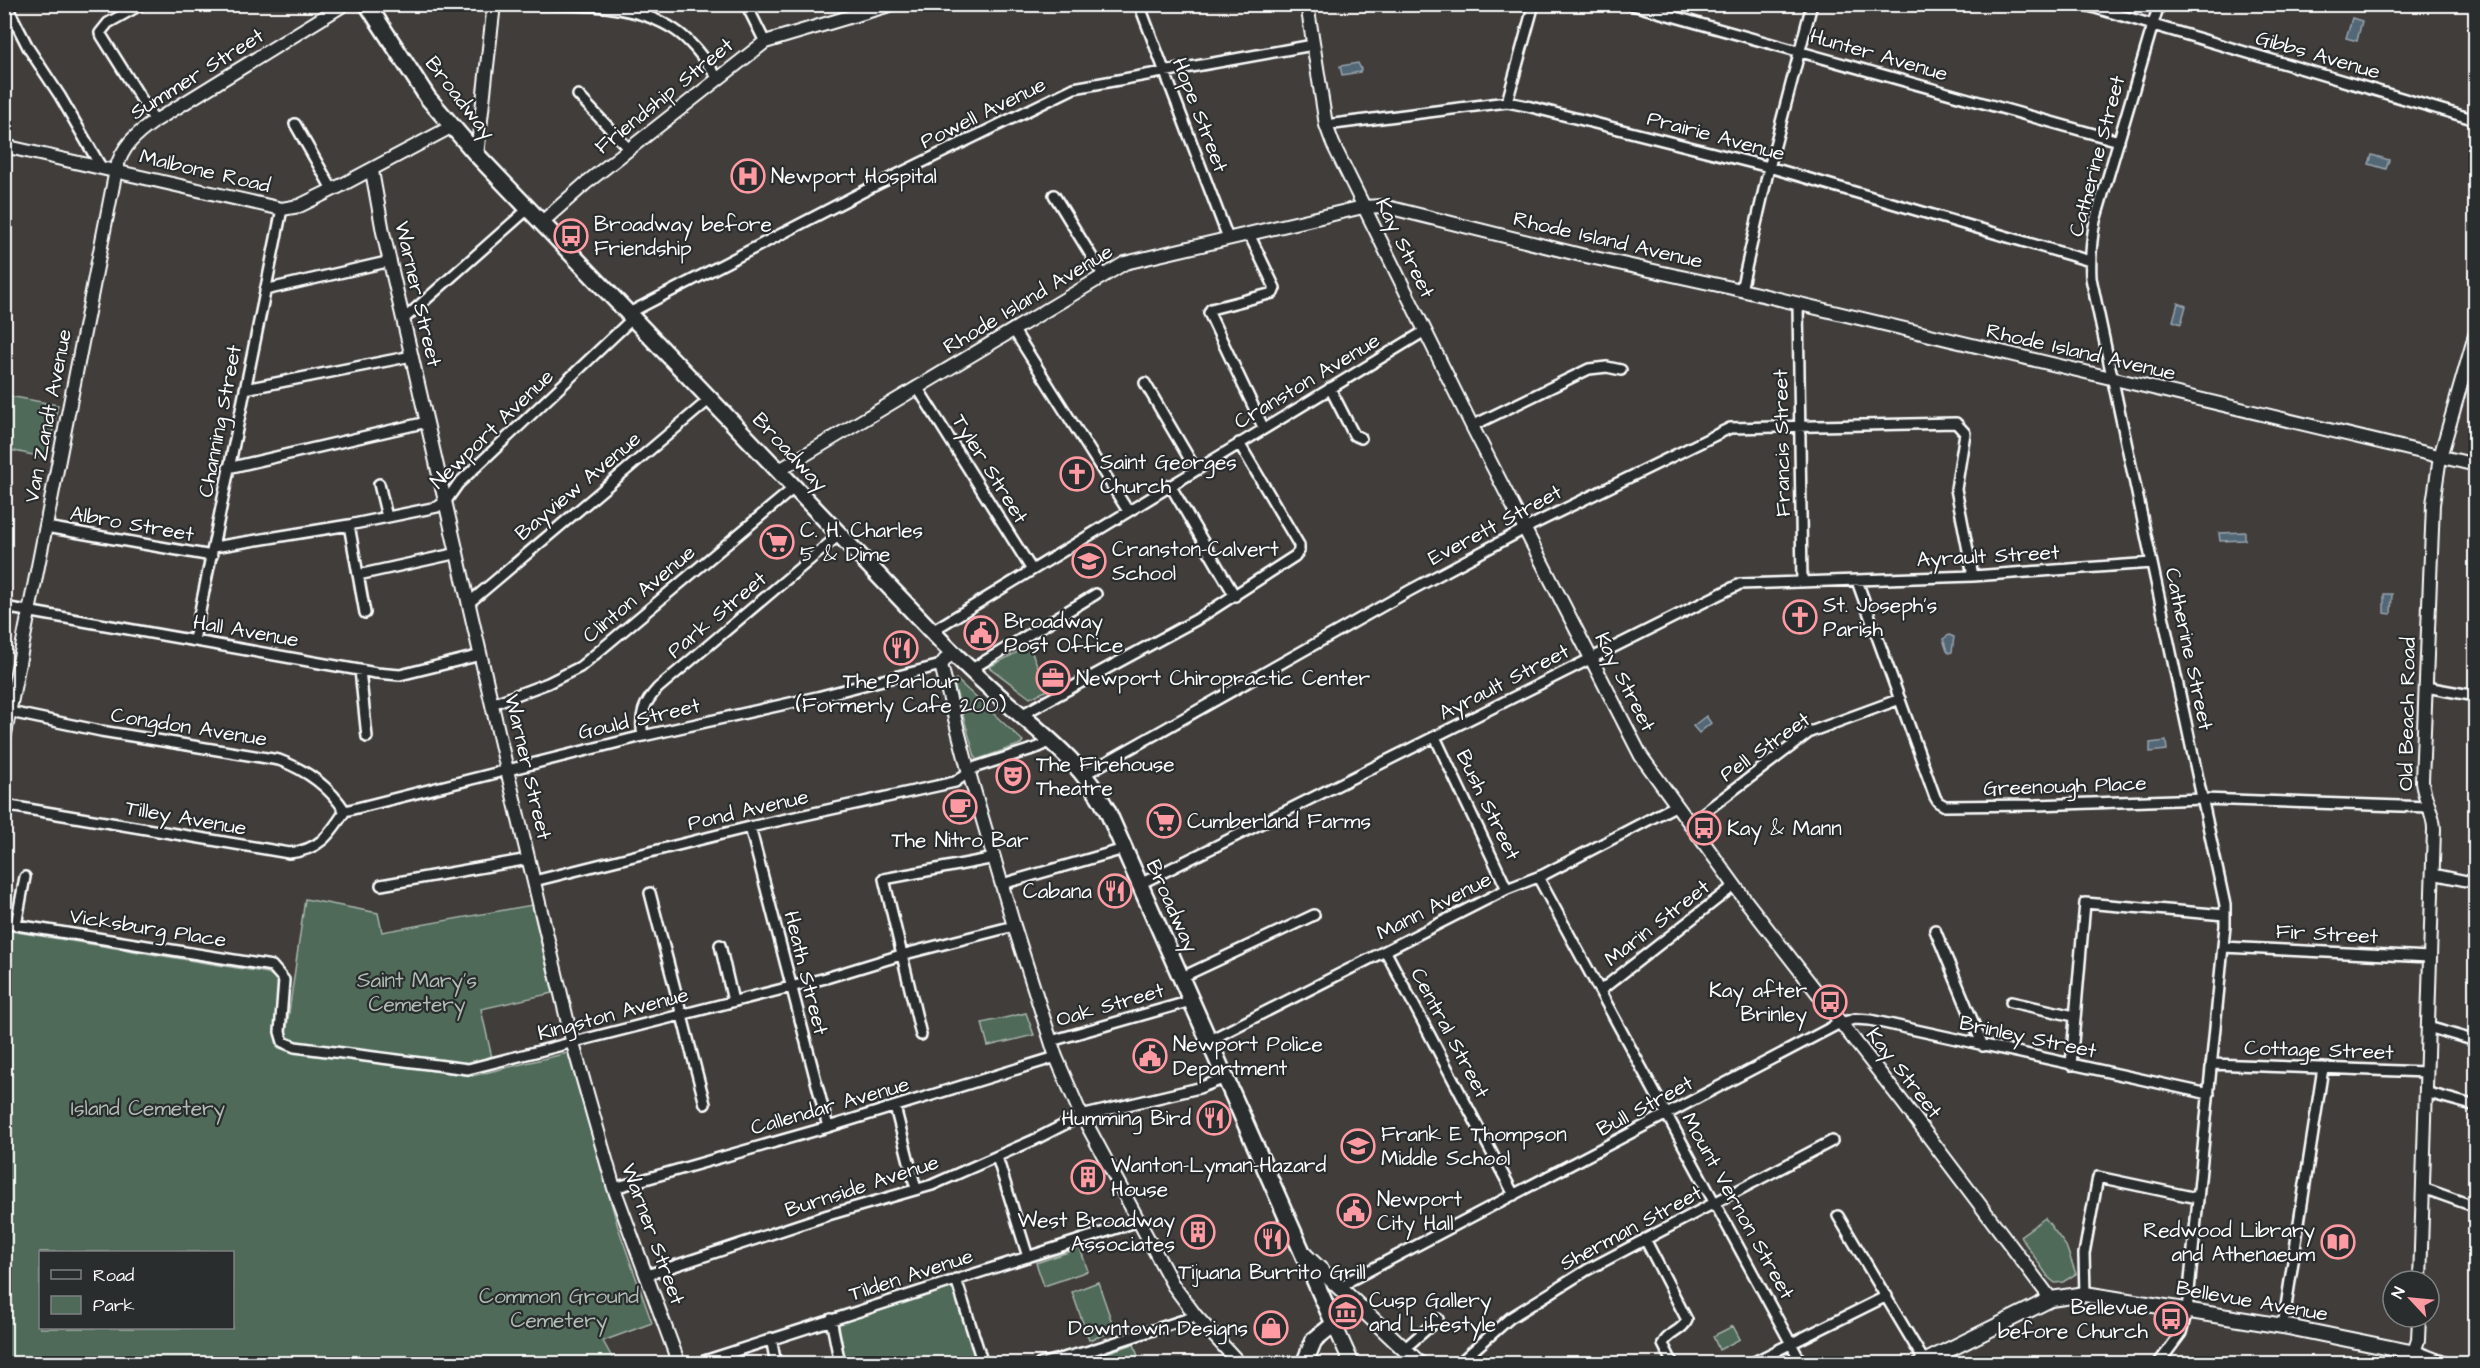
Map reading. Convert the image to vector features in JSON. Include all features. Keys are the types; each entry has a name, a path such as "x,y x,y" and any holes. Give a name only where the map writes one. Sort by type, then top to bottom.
{"main road":[{"name":"Broadway","path":"367,4 428,98 477,155 970,670 1052,740 1085,774 1104,803 1180,978 1185,1003 1208,1041 1352,1364"},
{"path":"1302,1252 1420,1363"},
{"name":"Bellevue Avenue","path":"1924,1363 2050,1299 2085,1294 2283,1326 2444,1364"},
{"path":"1304,1363 1314,1340 1334,1324"}],"street":[{"path":"6,4 29,49 93,148 101,167"},
{"path":"142,4 108,23 100,33 155,121"},
{"name":"Summer Street","path":"116,170 125,146 137,134 345,4"},
{"path":"477,155 494,4"},
{"path":"517,4 634,10 681,34 718,78"},
{"path":"746,4 765,42"},
{"name":"Friendship Street","path":"542,223 586,183 765,42 893,4"},
{"name":"Hope Street","path":"1139,4 1228,238"},
{"name":"Kay Street","path":"1308,4 1326,124 1363,207 1472,426 1641,756 1735,885 2050,1299"},
{"path":"1507,102 1534,4"},
{"name":"Hunter Avenue","path":"1629,4 2118,141"},
{"path":"1741,290 1769,167 1812,4"},
{"name":"Gibbs Avenue","path":"2082,4 2475,120"},
{"name":"Catherine Street","path":"2158,1364 2181,1333 2187,1311 2225,915 2203,799 2091,278 2090,241 2159,4"},
{"name":"Powell Avenue","path":"631,316 872,188 1074,88 1313,45"},
{"path":"578,95 628,149"},
{"name":"Prairie Avenue","path":"1326,124 1507,102 1769,167 2090,261"},
{"path":"296,124 332,189"},
{"name":"Malbone Road","path":"4,146 282,209 299,206 372,171 451,127"},
{"name":"Van Zandt Avenue","path":"4,740 116,170"},
{"name":"Warner Street","path":"372,171 507,770 573,1044 614,1188 679,1364"},
{"path":"1054,195 1103,275"},
{"name":"Rhode Island Avenue","path":"778,471 1125,262 1363,207 1383,206 1581,255 1741,290 2475,465"},
{"name":"Channing Street","path":"194,640 282,209"},
{"path":"404,319 528,209"},
{"path":"1249,234 1275,288 1272,293 1211,309 1209,313 1264,429"},
{"path":"265,290 391,261"},
{"name":"Francis Street","path":"1798,304 1802,582"},
{"name":"Newport Avenue","path":"213,552 437,507 446,501 458,484 631,316"},
{"path":"1013,329 1128,511"},
{"name":"Cranston Avenue","path":"932,631 1239,442 1425,331"},
{"name":"Old Beach Road","path":"2420,1269 2434,820 2422,792 2421,781 2433,504 2440,457 2475,332"},
{"path":"245,389 412,356"},
{"path":"1472,426 1589,369 1607,367 1621,370"},
{"path":"1145,383 1196,470"},
{"name":"Tyler Street","path":"917,387 1032,570"},
{"path":"1330,388 1354,435 1361,438"},
{"name":"Bayview Avenue","path":"470,602 710,399"},
{"path":"228,468 427,422"},
{"name":"Everett Street","path":"1085,774 1409,591 1524,529 1730,428 1956,423 1965,433 1956,489 1973,576"},
{"path":"1021,715 1196,620 1295,556 1299,551 1299,545 1239,442"},
{"path":"379,484 387,517"},
{"path":"1170,485 1235,596"},
{"name":"Clinton Avenue","path":"492,704 548,684 580,667 795,488"},
{"path":"349,525 365,613"},
{"name":"Albro Street","path":"46,527 213,552"},
{"name":"Park Street","path":"644,736 641,723 643,711 647,700 658,688 839,535"},
{"path":"358,575 458,553"},
{"name":"Ayrault Street","path":"1140,884 1740,584 1973,576 2152,563"},
{"name":"Greenough Place","path":"1857,581 1935,797 1938,802 1946,806 2203,799 2429,807"},
{"path":"970,670 1096,594"},
{"name":"Hall Avenue","path":"4,607 360,670 400,675 481,655"},
{"path":"952,651 941,665 969,773 1056,1057 1081,1116 1173,1285 1196,1316 1240,1364"},
{"name":"Gould Street","path":"345,810 941,665"},
{"path":"360,670 367,737"},
{"path":"2426,687 2475,696"},
{"name":"Pell Street","path":"1690,823 1810,732 1900,699"},
{"name":"Congdon Avenue","path":"7,720 101,730 279,760 301,770 319,782 339,800 345,810"},
{"name":"Bush Street","path":"1435,737 1507,889"},
{"name":"Pond Avenue","path":"534,881 750,827 955,783 976,767 1039,747 1052,740"},
{"name":"Tilley Avenue","path":"4,805 289,853 305,849 327,838 345,810"},
{"name":"Mann Avenue","path":"1208,1041 1507,889 1538,877 1677,805"},
{"name":"Heath Street","path":"750,827 828,1127"},
{"path":"1002,884 1124,849"},
{"path":"921,1035 884,879 995,858"},
{"path":"381,885 529,859"},
{"path":"2433,874 2475,883"},
{"path":"16,925 25,877"},
{"name":"Mount Vernon Street","path":"1538,877 1802,1364"},
{"name":"Marin Street","path":"1601,990 1735,885"},
{"path":"650,892 705,1104"},
{"path":"2071,1065 2085,903 2225,915"},
{"path":"1180,978 1314,915"},
{"name":"Vicksburg Place","path":"4,923 272,966 281,975"},
{"name":"Kingston Avenue","path":"281,975 284,993 280,1032 283,1042 295,1047 468,1069 573,1044 1014,926"},
{"path":"1935,930 1983,1046"},
{"path":"720,945 733,1001"},
{"name":"Fir Street","path":"2223,947 2430,957"},
{"name":"Central Street","path":"1386,952 1514,1195"},
{"path":"2012,1002 2074,1016"},
{"name":"Oak Street","path":"1051,1041 1185,1003"},
{"name":"Brinley Street","path":"1840,1023 1855,1019 1870,1020 2209,1094"},
{"name":"Bull Street","path":"1341,1289 1351,1280 1840,1023"},
{"path":"2428,1027 2475,1041"},
{"name":"Callendar Avenue","path":"614,1188 828,1127 1056,1057"},
{"name":"Cottage Street","path":"2211,1064 2426,1072"},
{"path":"2283,1326 2323,1068"},
{"name":"Burnside Avenue","path":"646,1275 828,1215 932,1185 997,1157 1081,1116 1199,1088 1225,1078"},
{"path":"2425,1092 2475,1106"},
{"path":"895,1107 916,1189"},
{"name":"Sherman Street","path":"1458,1364 1529,1305 1645,1239 1832,1141"},
{"path":"997,1157 1028,1257"},
{"path":"2085,1294 2084,1254 2098,1177 2197,1198"},
{"path":"2423,1188 2475,1207"},
{"path":"1838,1216 1887,1296 1924,1363"},
{"name":"Tilden Avenue","path":"695,1364 1139,1221"},
{"path":"1645,1239 1687,1320 1684,1327 1665,1337 1663,1344 1673,1364"},
{"path":"956,1279 983,1364"},
{"path":"1750,1364 1887,1296"},
{"path":"1040,1364 1089,1351 1196,1316"},
{"path":"831,1319 840,1364"},
{"path":"1404,1349 1438,1319"},
{"path":"2413,1358 2417,1329"},
{"path":"771,1338 776,1364"}],"green space":[{"path":"4,395 58,405 47,458 5,449"},
{"path":"1029,646 1048,690 1030,698 989,667"},
{"path":"956,679 1023,741 1021,744 976,760 953,681"},
{"name":"Saint Mary's Cemetery","path":"305,899 378,913 382,932 532,905 553,993 481,1009 492,1058 467,1064 289,1040 286,1034"},
{"name":"Island Cemetery","path":"4,930 268,973 276,979 278,985 277,1047 287,1051 472,1076 568,1053 618,1227 652,1323 603,1341 615,1363 5,1363"},
{"path":"1026,1013 1034,1035 988,1046 982,1023"},
{"path":"2045,1218 2066,1246 2076,1274 2063,1282 2055,1283 2049,1278 2020,1236"},
{"path":"1080,1248 1088,1271 1044,1286 1036,1263"},
{"path":"1098,1282 1115,1331 1089,1340 1072,1292"},
{"path":"953,1284 977,1363 846,1363 838,1321"},
{"path":"1733,1326 1740,1339 1719,1350 1713,1336"},
{"path":"1134,1344 1140,1363 1096,1363 1094,1357"}],"water":[{"path":"2352,18 2362,21 2357,41 2346,38"},
{"path":"1358,63 1360,72 1342,75 1340,66"},
{"path":"2372,155 2389,160 2386,169 2369,164"},
{"path":"2178,303 2186,306 2181,324 2173,321"},
{"path":"2245,532 2245,540 2220,541 2219,533"},
{"path":"2384,594 2392,594 2391,614 2384,613"},
{"path":"1949,635 1954,637 1952,652 1949,653 1943,639"},
{"path":"1706,716 1711,723 1699,733 1693,726"},
{"path":"2166,741 2167,750 2150,752 2150,743"}],"place":[{"name":"Newport Hospital","path":"748,176"},
{"name":"Broadway before Friendship","path":"571,236"},
{"name":"Saint Georges Church","path":"1077,474"},
{"name":"C. H. Charles 5 & Dime","path":"777,542"},
{"name":"Cranston-Calvert School","path":"1089,561"},
{"name":"St. Joseph's Parish","path":"1800,617"},
{"name":"Broadway Post Office","path":"981,633"},
{"name":"The Parlour (Formerly Cafe 200)","path":"901,648"},
{"name":"Newport Chiropractic Center","path":"1053,678"},
{"name":"The Firehouse Theatre","path":"1013,776"},
{"name":"The Nitro Bar","path":"960,807"},
{"name":"Cumberland Farms","path":"1164,821"},
{"name":"Kay & Mann","path":"1704,828"},
{"name":"Cabana","path":"1115,891"},
{"name":"Kay after Brinley","path":"1830,1002"},
{"name":"Newport Police Department","path":"1150,1056"},
{"name":"Humming Bird","path":"1214,1118"},
{"name":"Frank E Thompson Middle School","path":"1358,1146"},
{"name":"Wanton-Lyman-Hazard House","path":"1088,1177"},
{"name":"Newport City Hall","path":"1354,1211"},
{"name":"West Broadway Associates","path":"1198,1232"},
{"name":"Tijuana Burrito Grill","path":"1272,1239"},
{"name":"Redwood Library and Athenaeum","path":"2338,1242"},
{"name":"Cusp Gallery and Lifestyle","path":"1346,1312"},
{"name":"Bellevue before Church","path":"2171,1319"},
{"name":"Downtown Designs","path":"1271,1328"}],"park label":[{"name":"Common Ground Cemetery","path":"559,1308"}]}
